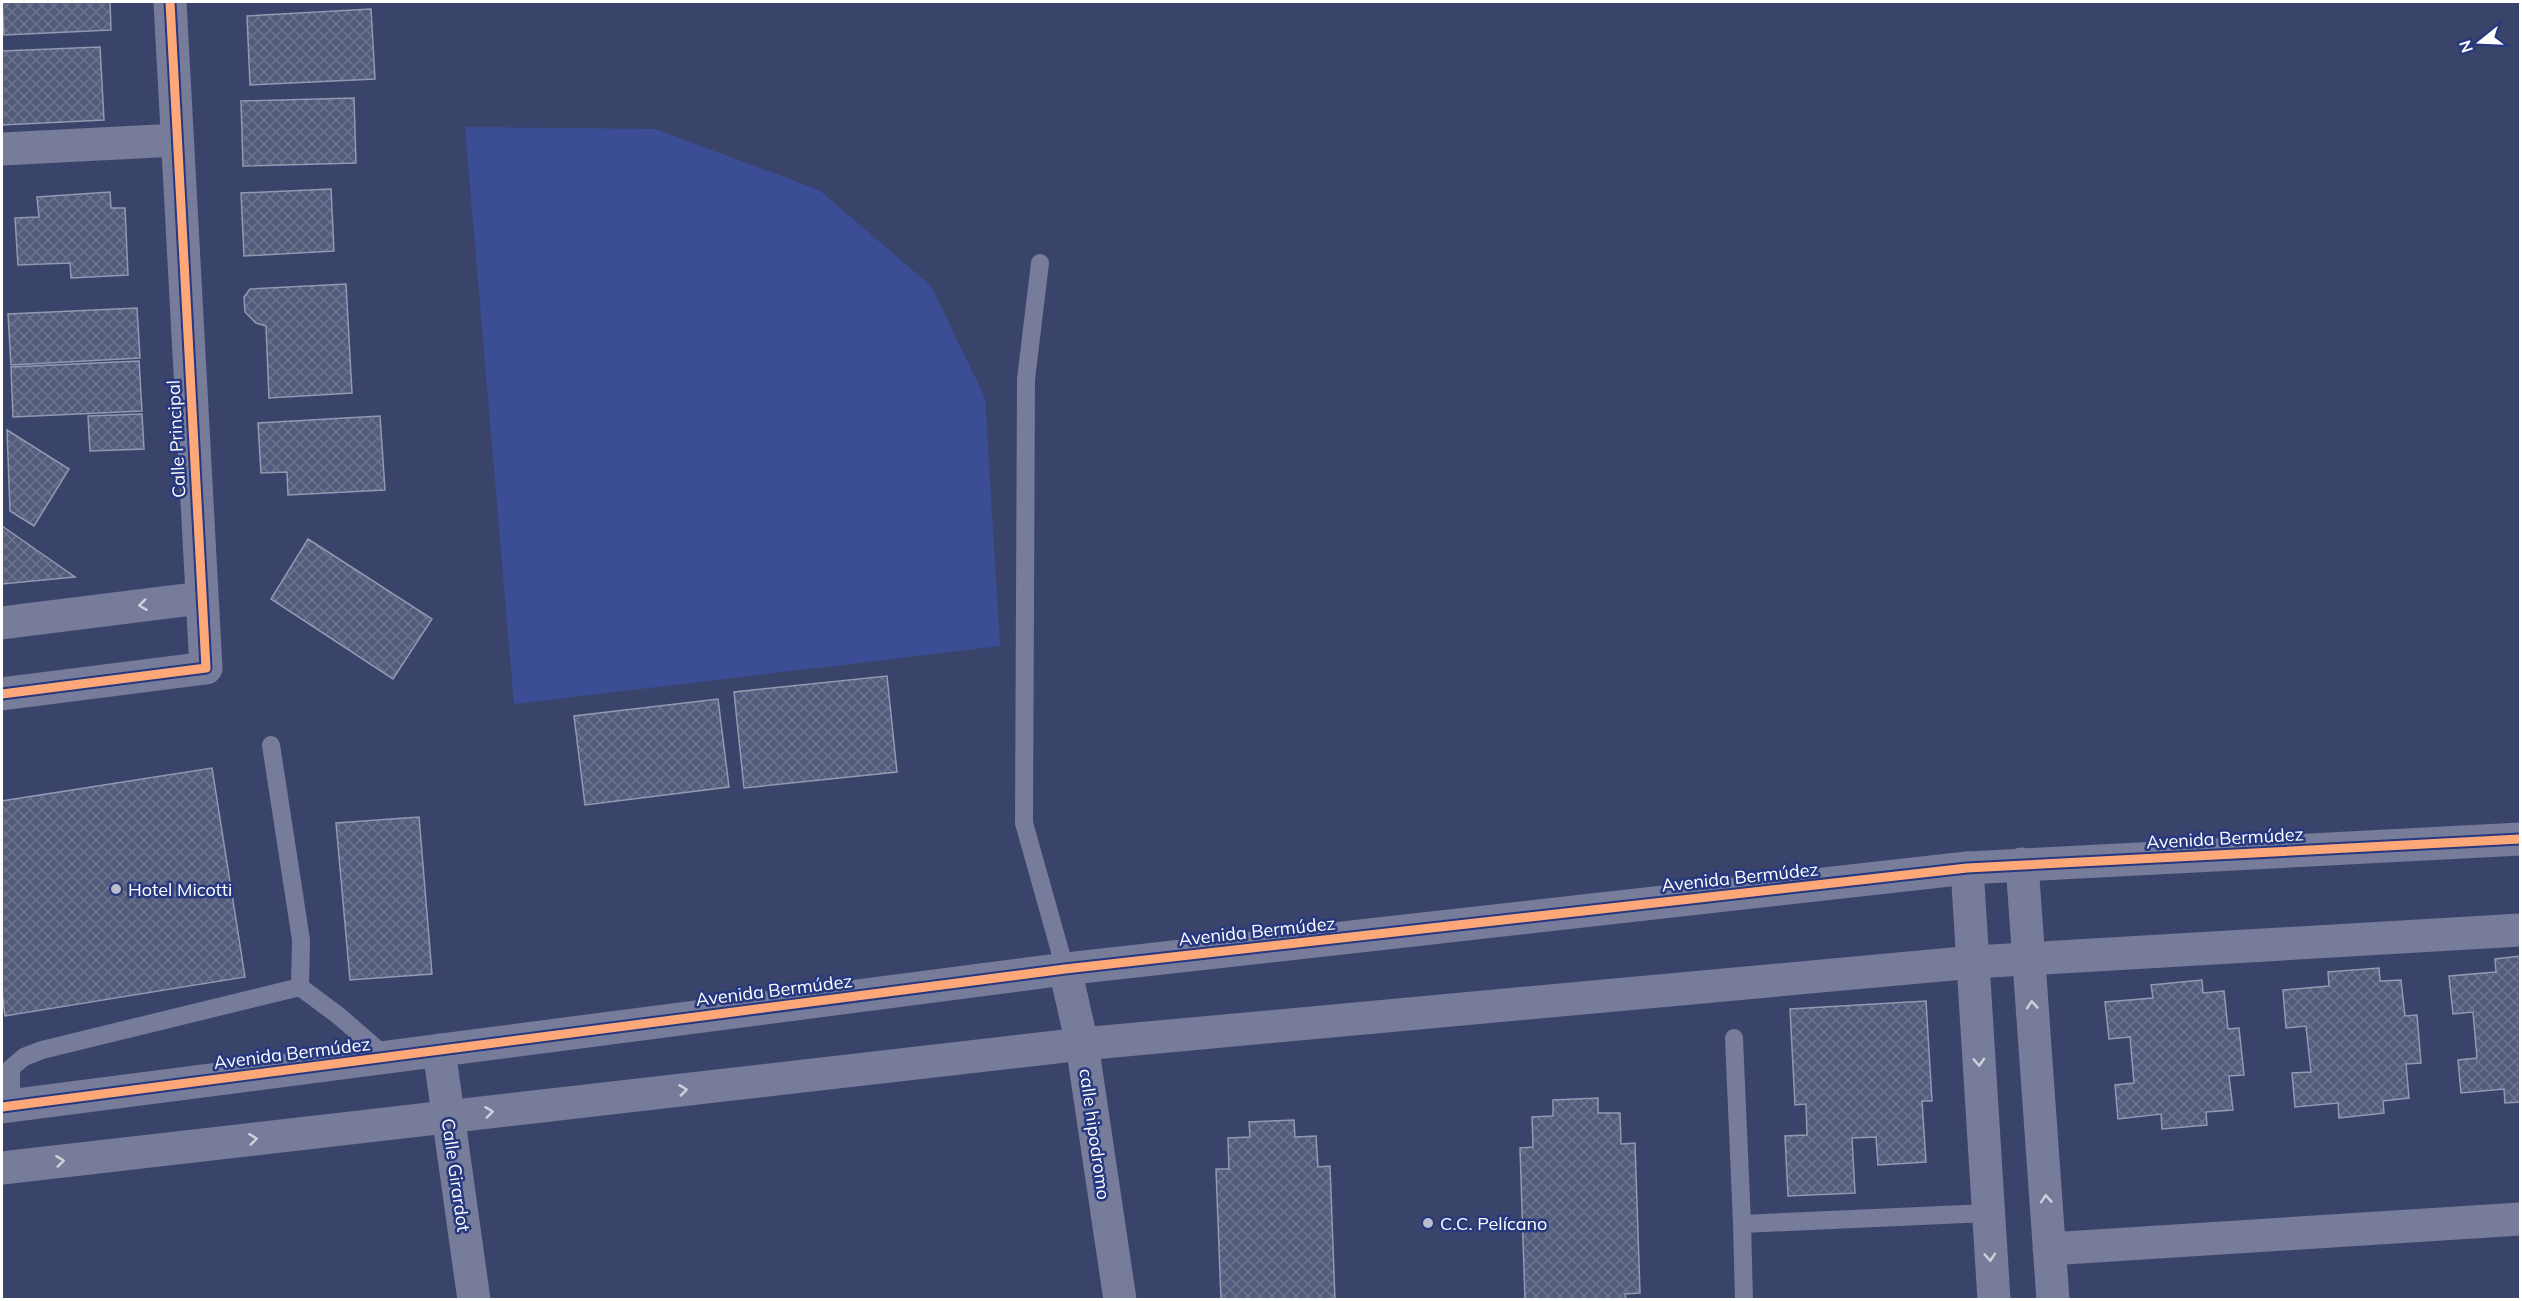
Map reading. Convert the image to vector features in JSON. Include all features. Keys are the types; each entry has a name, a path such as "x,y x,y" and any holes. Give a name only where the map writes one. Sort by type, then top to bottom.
{"street":[{"name":"Calle Principal","path":"2,694 206,668 170,2"},
{"path":"2,149 177,140"},
{"path":"2,623 201,598"},
{"name":"Avenida Bermúdez","path":"6,1106 1065,969 1967,868 2520,839"},
{"path":"2022,864 2053,1299"},
{"path":"1967,868 1994,1299"},
{"path":"2,1168 1082,1044 1974,962 2520,930"},
{"name":"calle hipodromo","path":"1065,969 1082,1044 1120,1299"},
{"name":"Calle Girardot","path":"439,1050 474,1299"},
{"path":"2049,1249 2520,1219"}],"lane":[{"path":"1040,263 1026,379 1024,822 1065,969"},
{"path":"271,745 301,940 300,987"},
{"path":"300,987 339,1016 386,1057"},
{"path":"6,1106 11,1068 33,1053 300,987"},
{"path":"1734,1038 1744,1299"},
{"path":"1742,1224 1987,1213"}],"shaded area":[{"path":"465,127 655,129 819,190 931,286 985,398 1000,646 514,704"}],"building":[{"path":"2,2 110,2 111,30 4,35"},
{"path":"371,9 375,79 250,85 247,16"},
{"path":"100,47 104,120 2,125 2,51"},
{"path":"354,98 356,163 243,166 241,101"},
{"path":"331,189 334,251 244,256 241,193"},
{"path":"110,192 111,208 125,208 128,275 71,278 70,263 18,265 15,218 39,217 37,197"},
{"path":"346,284 352,393 269,398 266,326 256,323 245,312 244,297 250,289"},
{"path":"137,308 140,358 11,365 8,314"},
{"path":"139,361 142,411 13,417 11,367"},
{"path":"142,414 144,449 90,451 88,416"},
{"path":"380,416 385,490 288,495 287,472 261,473 258,423"},
{"path":"7,430 69,469 34,526 10,511"},
{"path":"2,526 75,577 2,584"},
{"path":"308,539 432,619 393,679 271,599"},
{"path":"887,676 897,772 744,788 734,692"},
{"path":"718,699 729,787 585,805 574,716"},
{"name":"Hotel Micotti","path":"212,768 245,977 5,1016 2,991 2,801"},
{"path":"419,817 432,974 350,980 336,823"},
{"path":"2520,956 2520,1102 2505,1103 2504,1089 2461,1093 2458,1060 2477,1058 2473,1012 2453,1014 2449,976 2496,972 2495,959"},
{"path":"2379,968 2380,981 2401,980 2405,1016 2417,1015 2421,1063 2406,1064 2409,1098 2383,1101 2384,1113 2339,1118 2338,1103 2295,1107 2292,1073 2311,1072 2306,1026 2286,1028 2283,990 2329,986 2328,972"},
{"path":"2202,980 2203,993 2224,991 2228,1029 2239,1028 2244,1075 2229,1076 2233,1110 2206,1112 2207,1125 2162,1129 2161,1114 2118,1119 2115,1085 2134,1083 2130,1037 2109,1039 2105,1002 2153,998 2151,985"},
{"path":"1926,1001 1932,1101 1922,1101 1926,1162 1878,1165 1876,1137 1852,1138 1855,1193 1788,1196 1785,1136 1807,1135 1806,1104 1795,1105 1790,1009"},
{"path":"1598,1098 1598,1113 1620,1113 1621,1144 1635,1143 1640,1293 1625,1294 1626,1300 1525,1300 1520,1148 1533,1147 1532,1117 1553,1116 1553,1100"},
{"path":"1294,1120 1295,1137 1316,1136 1318,1167 1330,1166 1335,1300 1221,1300 1216,1169 1229,1169 1228,1138 1250,1137 1249,1122"}],"cycle path":[{"path":"2,694 206,668 170,2"},
{"path":"2,1107 1065,969 1967,868 2520,839"}],"place":[{"name":"Hotel Micotti","path":"116,889"},
{"name":"C.C. Pelícano","path":"1428,1223"}]}
